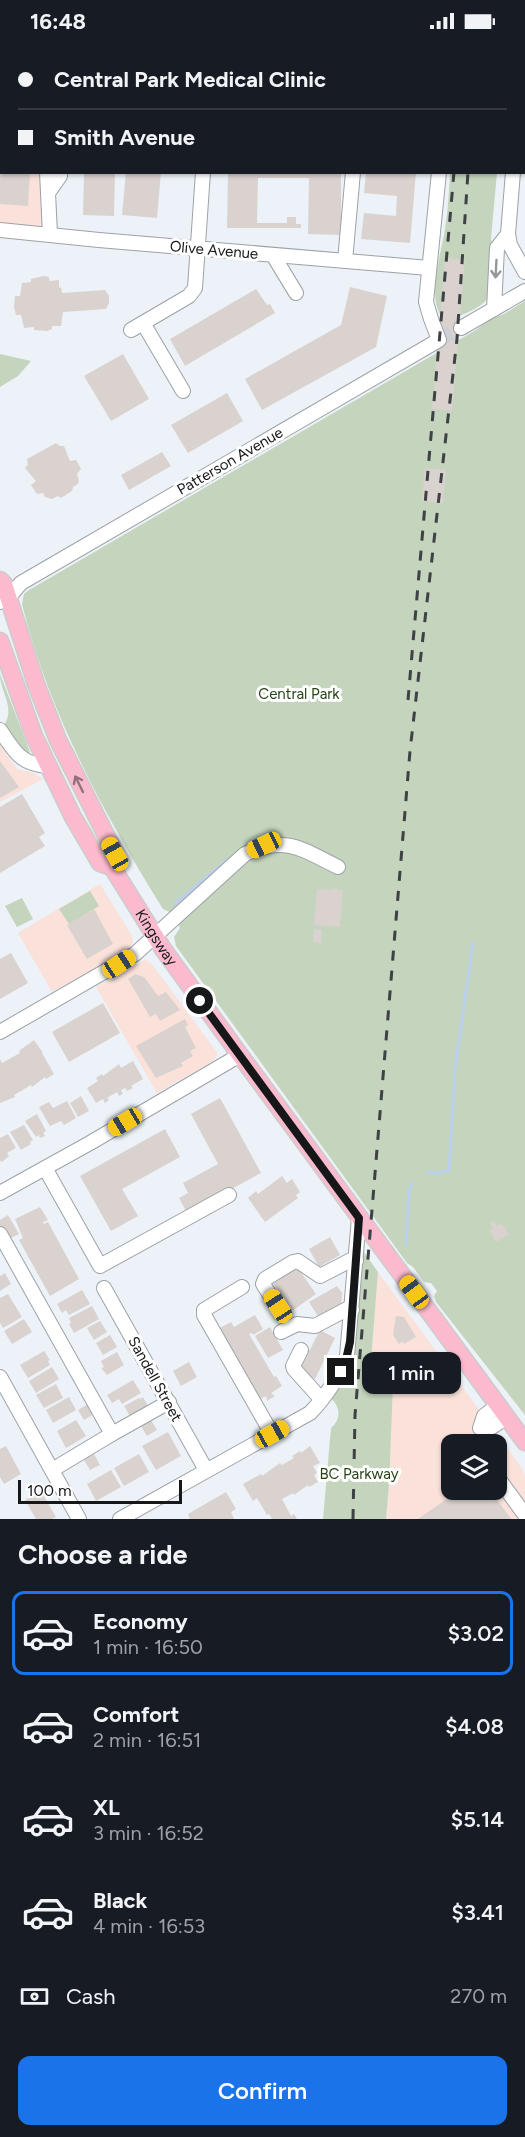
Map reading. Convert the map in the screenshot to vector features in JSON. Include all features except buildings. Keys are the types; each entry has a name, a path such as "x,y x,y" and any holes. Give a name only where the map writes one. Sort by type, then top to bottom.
{"main road":[{"name":"Kingsway","path":"6,589 36,684 58,740 115,854 112,867"},
{"name":"Kingsway","path":"0,641 30,727 73,817 100,863 112,867 155,936 240,1055 525,1442"}],"street":[{"path":"47,174 50,234"},
{"path":"48,193 60,174"},
{"path":"130,330 189,296 195,288 203,174"},
{"path":"345,261 352,174"},
{"path":"429,268 439,174"},
{"path":"513,174 508,234 510,245 525,272"},
{"name":"Olive Avenue","path":"0,230 429,268"},
{"path":"494,309 497,248 508,234"},
{"path":"273,255 296,293"},
{"name":"Patterson Avenue","path":"6,589 439,340 426,302 429,268"},
{"path":"461,328 525,291"},
{"path":"143,323 183,391"},
{"path":"0,730 18,755 33,765 48,766"},
{"path":"0,1032 135,954 245,854 264,845 284,843 338,867"},
{"path":"0,1193 240,1055"},
{"path":"45,1168 100,1266 229,1195"},
{"path":"120,1519 310,1413 319,1402 345,1364 350,1342 359,1218"},
{"path":"0,1234 112,1434"},
{"path":"278,1306 263,1284 265,1278 298,1261 320,1276 351,1260 356,1261"},
{"path":"242,1287 204,1310 204,1315 272,1434"},
{"name":"Sandell Street","path":"104,1288 206,1470"},
{"path":"281,1332 297,1323 315,1326 347,1309 352,1310"},
{"path":"302,1350 293,1366 294,1370 319,1402"},
{"path":"0,1377 79,1519"},
{"path":"52,1470 169,1402"},
{"path":"507,1490 525,1515"}],"shaded area":[{"path":"0,174 47,174 44,227 0,223"},
{"path":"0,745 17,769 34,773 43,779 0,802"},
{"path":"100,884 132,936 133,943 130,948 52,992 18,933"},
{"path":"145,960 151,963 218,1054 212,1062 157,1093 96,987"},
{"path":"378,1272 497,1434 441,1434 441,1500 507,1500 507,1448 525,1476 525,1519 386,1519 389,1485 370,1373"}],"green space":[{"path":"450,174 497,174 489,294 481,305 455,319 441,315 435,297 447,215"},
{"name":"Central Park","path":"525,301 525,1415 436,1302 434,1296 437,1291 431,1283 424,1282 413,1267 407,1263 176,946 174,937 180,928 172,913 163,909 120,837 80,762 47,684 22,604 24,594 29,590 476,330 490,319 504,314"},
{"path":"0,354 31,361 18,376 0,387"},
{"path":"0,674 29,753 19,746 4,725 8,706"},
{"path":"90,891 99,906 69,924 59,909"},
{"path":"22,898 33,919 17,927 5,906"},
{"name":"BC Parkway","path":"363,1251 378,1272 370,1373 394,1358 386,1519 323,1519 331,1428 338,1417 337,1406 331,1398 337,1384"}],"waterway":[{"path":"175,904 227,860"},
{"path":"428,1172 439,1173 449,1170 455,1069 473,943"},
{"path":"406,1245 409,1191 412,1183"}],"tunnel":[{"path":"439,340 461,328"}],"railway":[{"path":"408,700 454,174"},
{"path":"353,1519 355,1415 410,751 457,339 468,174"}],"route":[{"path":"200,1001 359,1218 350,1342 341,1372"}]}
